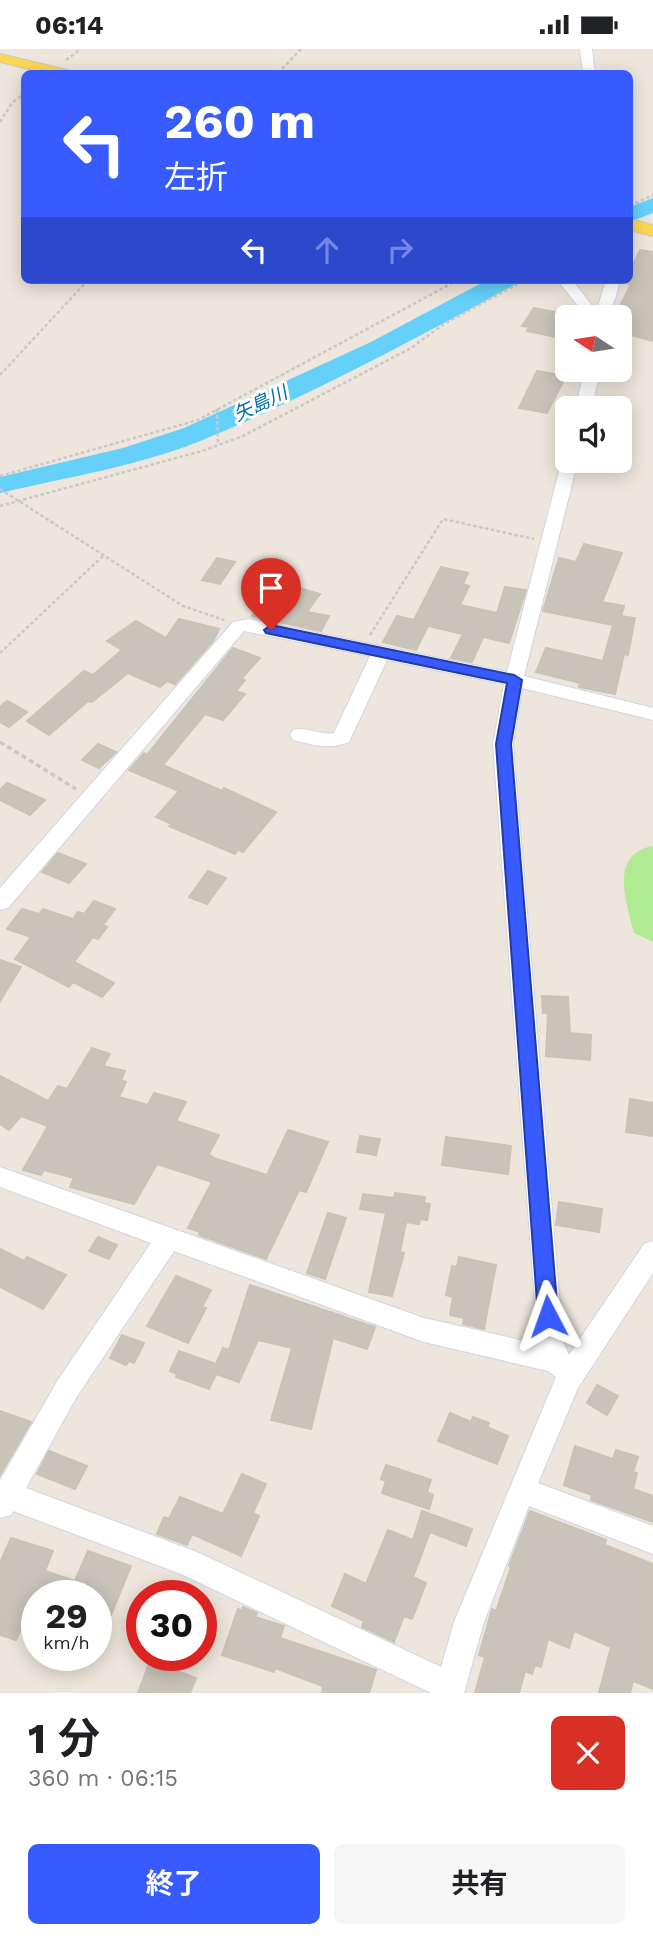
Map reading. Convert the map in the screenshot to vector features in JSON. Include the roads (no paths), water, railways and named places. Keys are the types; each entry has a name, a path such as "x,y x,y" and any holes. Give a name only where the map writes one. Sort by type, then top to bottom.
{"main road":[{"path":"0,58 50,70"}],"street":[{"path":"586,49 589,70"},
{"path":"567,284 585,305"},
{"path":"606,305 612,284"},
{"path":"564,1367 550,1342 503,744 514,680 567,473"},
{"path":"0,902 239,626 249,625 514,680 653,714"},
{"path":"300,735 320,742 332,742 342,737 371,650"},
{"path":"0,1177 424,1330 564,1367"},
{"path":"169,1237 67,1389 4,1501 187,1562 450,1690 469,1622 521,1490 564,1367 653,1252"},
{"path":"521,1490 653,1540"}],"waterway":[{"name":"矢島川","path":"633,214 653,205"},
{"name":"矢島川","path":"0,485 131,454 194,434 380,347 498,284"}]}
